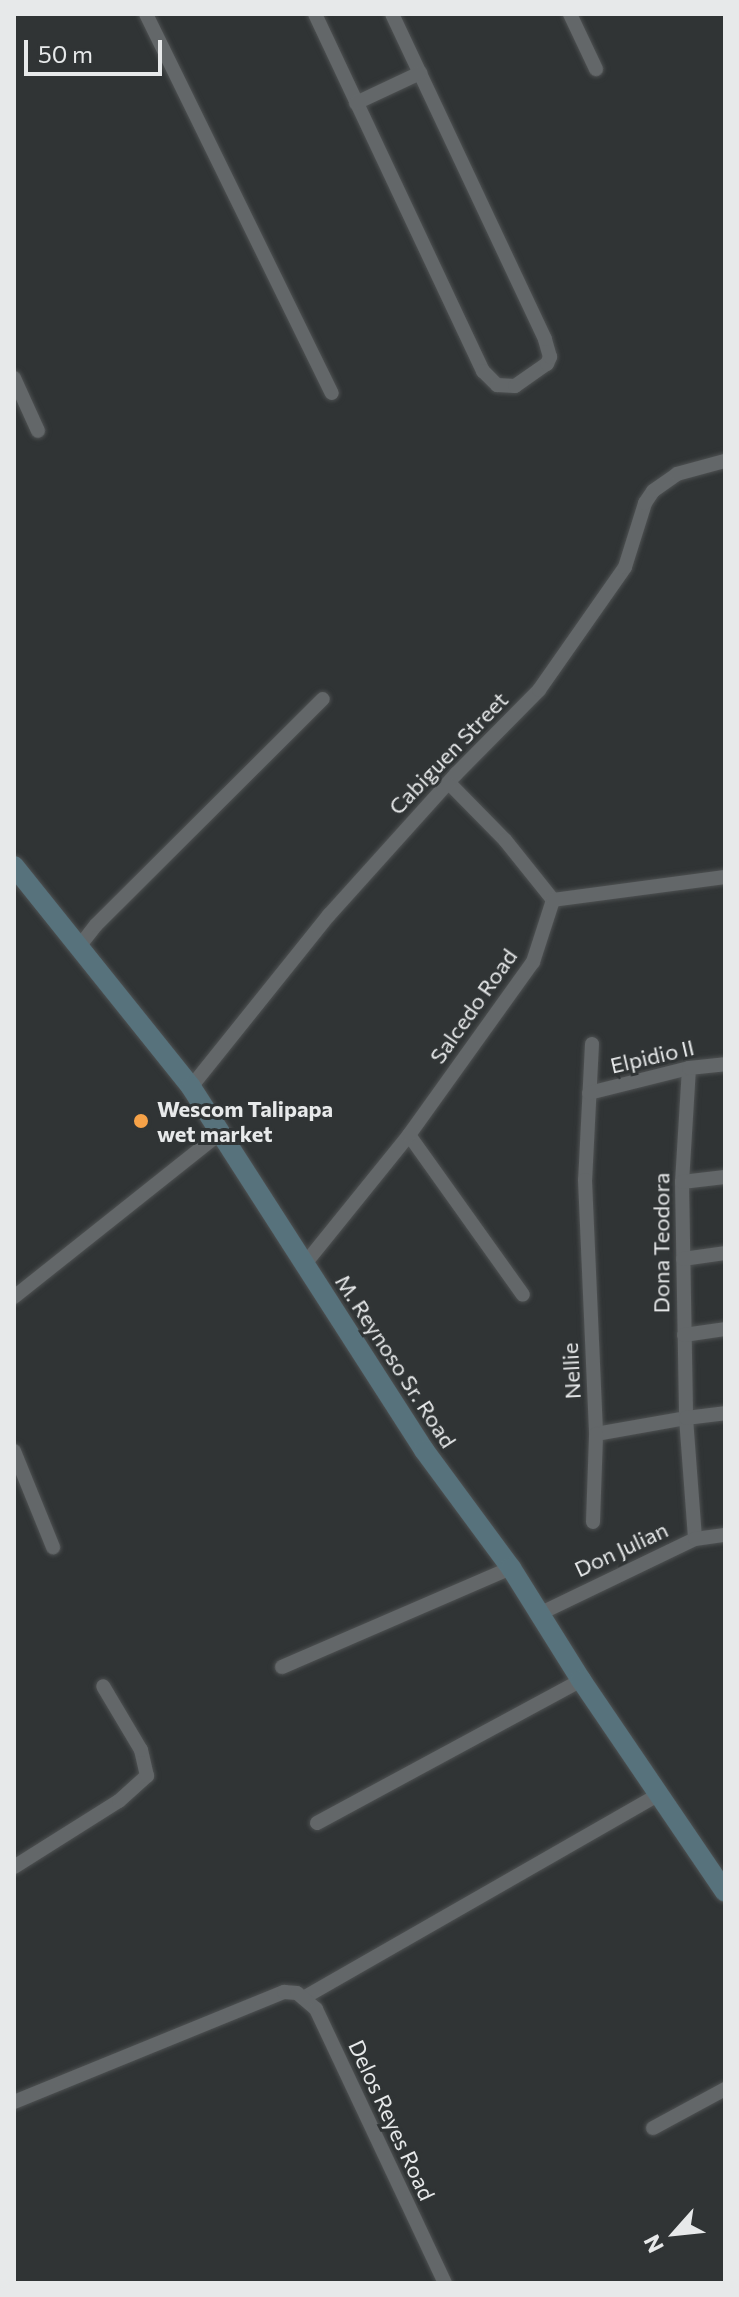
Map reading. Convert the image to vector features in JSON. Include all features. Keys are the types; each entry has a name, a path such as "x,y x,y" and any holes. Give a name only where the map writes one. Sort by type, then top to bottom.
{"street":[{"path":"146,14 332,393"},
{"path":"315,14 483,371 497,385 515,386 547,364 550,357 545,339 392,14"},
{"path":"570,14 596,69"},
{"path":"356,103 420,73"},
{"path":"14,378 38,431"},
{"name":"Cabiguen Street","path":"191,1087 329,915 539,690 625,567 645,503 653,491 677,474 725,461"},
{"path":"78,948 96,925 323,699"},
{"path":"449,783 505,840 553,900 725,877"},
{"name":"M. Reynoso Sr. Road","path":"14,866 191,1087 424,1450 511,1568 581,1680 722,1881"},
{"name":"Salcedo Road","path":"304,1265 409,1135 533,962 553,900"},
{"name":"Nellie","path":"592,1044 585,1180 596,1434 593,1522"},
{"name":"Elpidio II","path":"589,1093 689,1068 725,1064"},
{"name":"Dona Teodora","path":"686,1418 682,1182 689,1068"},
{"path":"14,1297 219,1134"},
{"path":"409,1135 523,1295"},
{"path":"682,1182 725,1177"},
{"path":"683,1259 725,1253"},
{"path":"684,1335 725,1329"},
{"path":"596,1434 725,1413"},
{"path":"686,1418 695,1539"},
{"path":"14,1451 53,1547"},
{"name":"Don Julian","path":"539,1614 695,1539 725,1535"},
{"path":"282,1667 511,1568"},
{"path":"317,1823 581,1680"},
{"path":"14,1867 119,1801 147,1776 141,1750 103,1686"},
{"path":"14,2102 284,1992 305,1997 660,1794"},
{"name":"Delos Reyes Road","path":"305,1997 316,2009 445,2283"},
{"path":"653,2128 725,2089"}],"place":[{"name":"Wescom Talipapa wet market","path":"141,1121"}]}
